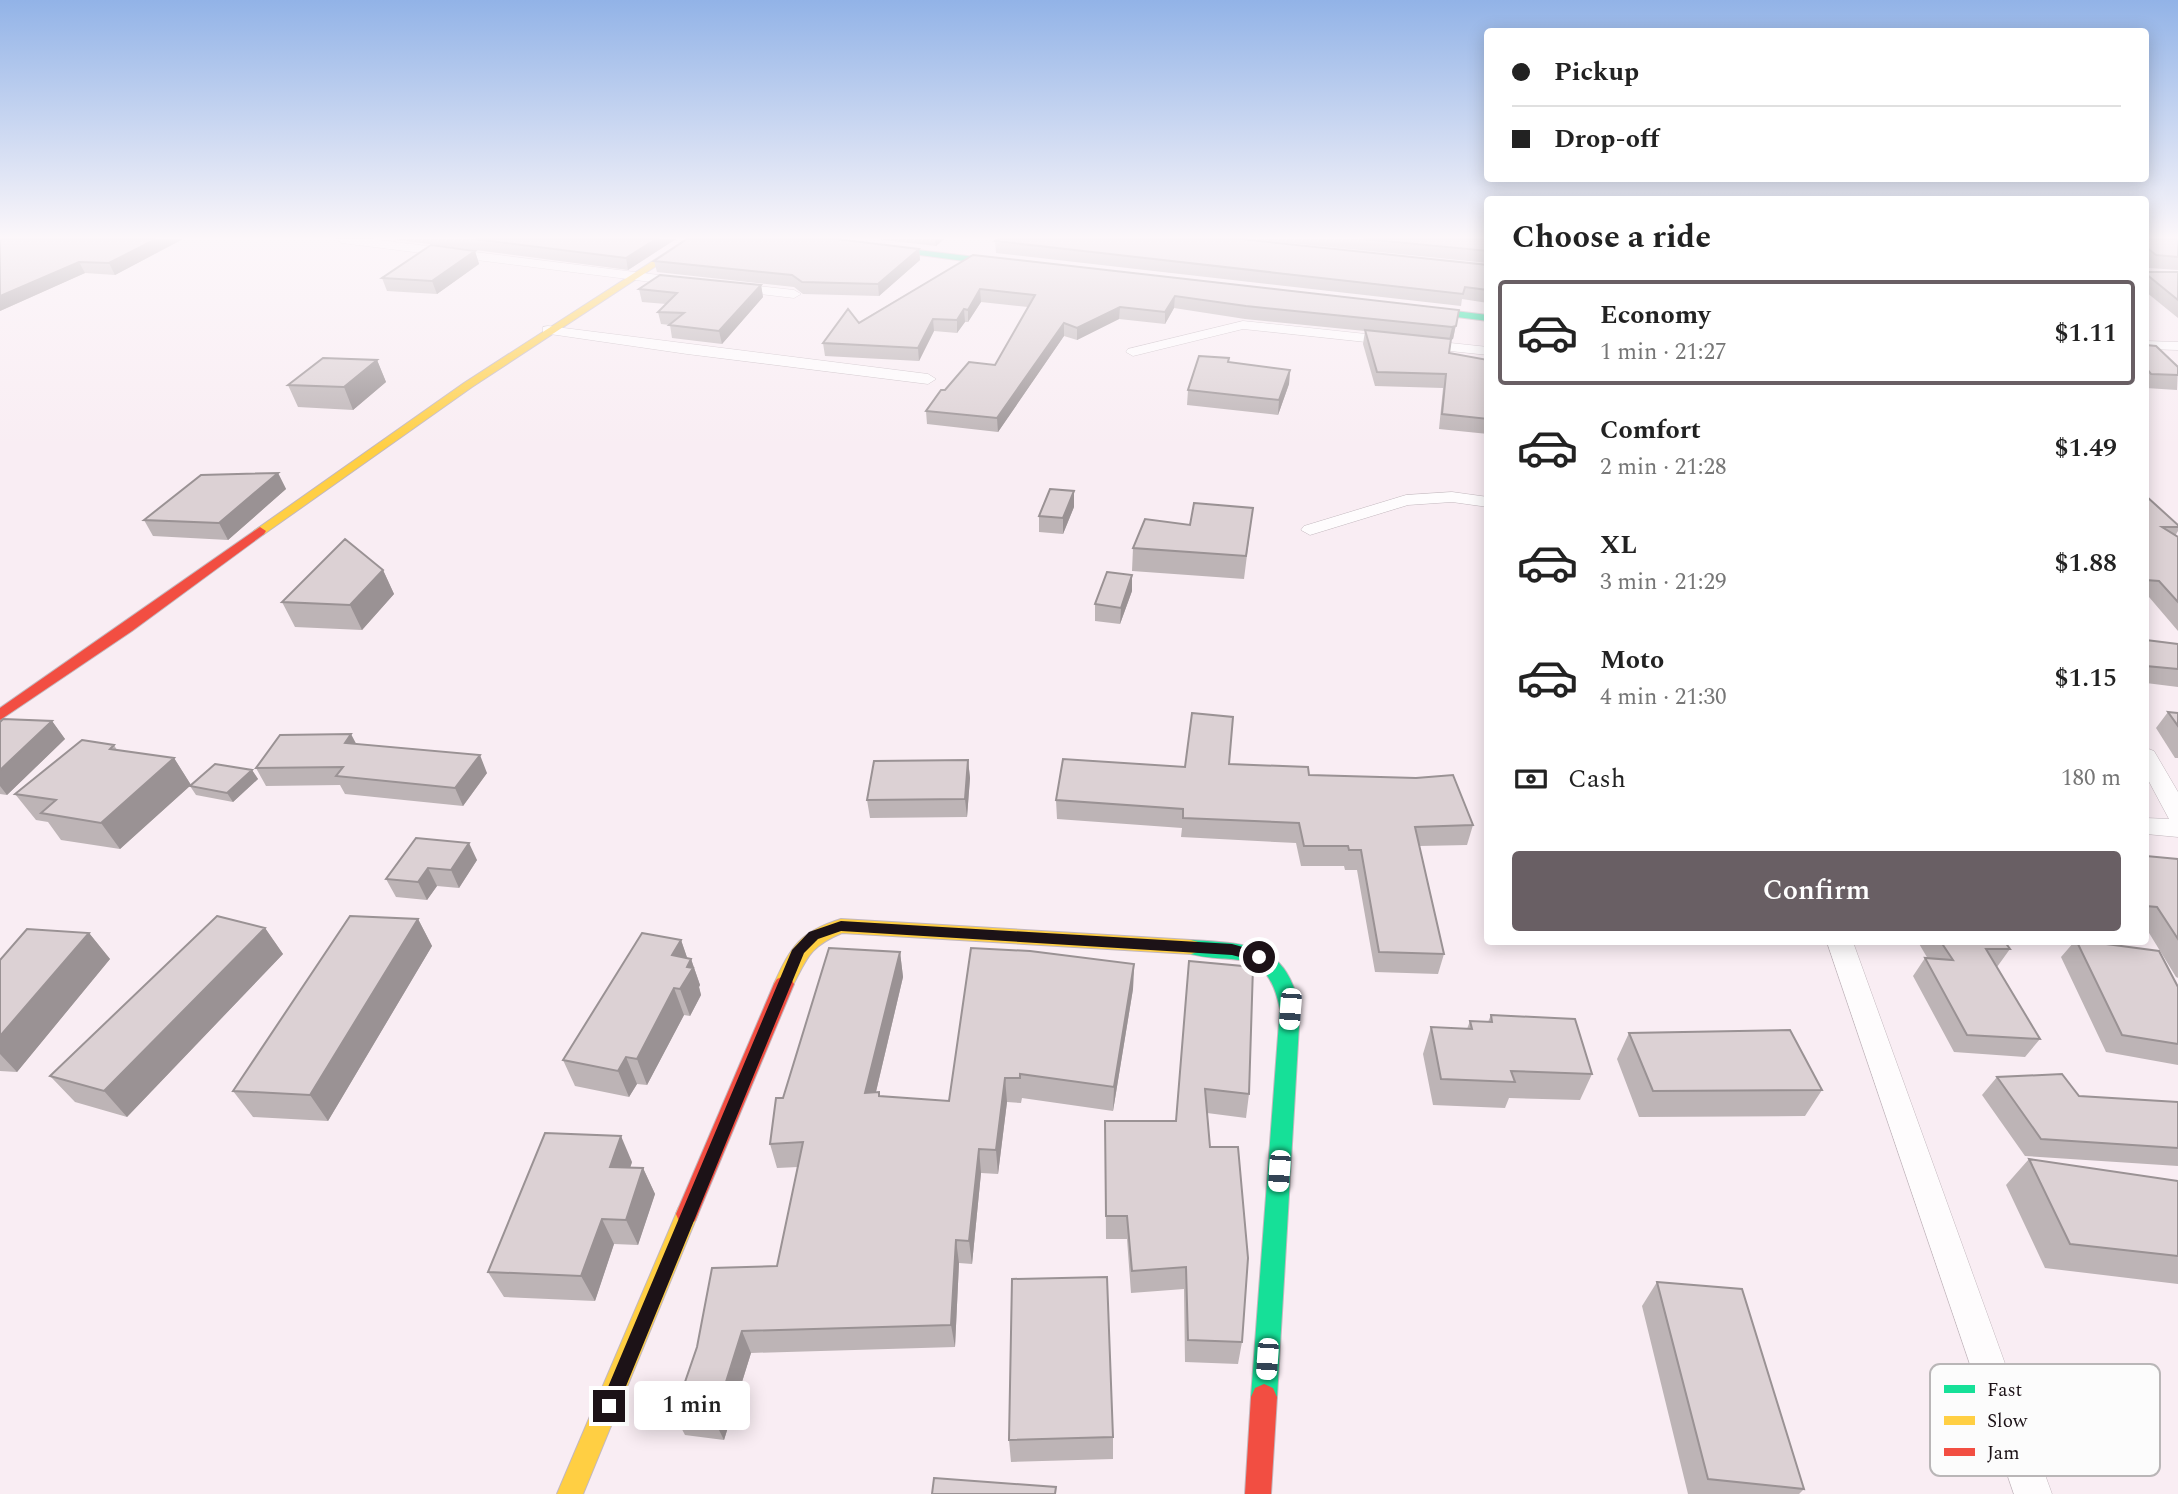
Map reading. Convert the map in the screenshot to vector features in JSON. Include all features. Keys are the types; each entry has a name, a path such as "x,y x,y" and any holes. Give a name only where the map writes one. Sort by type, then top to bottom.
{"street":[{"path":"0,715 194,580 335,476 582,309"},
{"path":"1407,309 1484,318"},
{"path":"1133,352 1243,325 1484,351"},
{"path":"548,330 687,350 929,379"},
{"path":"2149,345 2178,346"},
{"path":"1310,530 1406,500 1452,497 1484,501"},
{"path":"2149,761 2178,813"},
{"path":"2149,825 2178,828"},
{"path":"570,1494 799,950 814,936 841,926 1232,950 1259,957 1276,968 1288,984 1290,1009 1258,1494"},
{"path":"1841,945 1988,1364"},
{"path":"2027,1476 2033,1494"}],"building":[{"path":"661,309 739,309 719,331 669,325 684,313 658,312"},
{"path":"848,309 859,323 883,309 969,309 964,309 957,320 933,319 918,348 823,343"},
{"path":"1027,309 1116,309 1077,328 1064,323 997,418 926,411 941,390 945,390 969,362 995,365"},
{"path":"1135,309 1167,309 1165,312"},
{"path":"1273,309 1459,310 1456,326"},
{"path":"1365,330 1451,339 1449,353 1484,359 1484,419 1442,414 1446,374 1377,372"},
{"path":"2149,345 2156,346 2178,367 2178,375 2151,374"},
{"path":"1199,356 1229,358 1228,362 1290,370 1279,400 1188,390"},
{"path":"323,358 377,360 344,387 288,385"},
{"path":"278,473 219,523 144,520 201,475"},
{"path":"1050,489 1074,491 1063,518 1039,516"},
{"path":"2149,499 2178,525 2162,527 2178,537 2178,602 2159,581 2149,580"},
{"path":"1194,503 1253,508 1246,556 1133,548 1145,519 1190,525"},
{"path":"345,539 383,570 350,605 282,602"},
{"path":"1107,572 1132,575 1121,608 1095,604"},
{"path":"2149,640 2178,644 2178,669 2149,666"},
{"path":"2168,712 2178,713 2178,726"},
{"path":"1192,713 1233,717 1229,764 1308,767 1309,775 1416,778 1453,775 1473,825 1415,827 1444,954 1379,952 1361,850 1349,850 1348,846 1304,846 1299,823 1183,818 1183,809 1056,800 1063,759 1185,767"},
{"path":"3,719 52,721 0,770 0,722"},
{"path":"351,734 345,743 480,755 455,788 336,776 343,767 256,768 280,735"},
{"path":"82,740 114,745 110,749 174,758 101,823 41,813 56,800 15,794"},
{"path":"968,760 965,799 867,800 874,761"},
{"path":"215,764 252,770 227,793 190,786"},
{"path":"416,838 469,843 451,870 428,868 418,882 386,879"},
{"path":"2149,856 2178,859 2178,939 2157,907 2149,906"},
{"path":"217,916 265,928 104,1091 50,1076"},
{"path":"350,916 418,919 310,1095 233,1091"},
{"path":"27,929 89,933 0,1036 0,960"},
{"path":"642,933 681,940 672,955 691,959 687,967 693,968 680,989 674,988 637,1059 626,1057 618,1071 563,1060"},
{"path":"1943,945 2007,945 2010,949 1986,949 2040,1039 1967,1035 1925,958 1953,960"},
{"path":"2078,945 2114,945 2159,951 2178,987 2178,1044 2122,1035"},
{"path":"829,948 900,952 865,1093 879,1092 879,1096 949,1101 971,948 1030,951 1134,964 1114,1087 1020,1074 1020,1078 1005,1078 996,1150 979,1149 969,1241 956,1240 951,1325 742,1331 714,1420 674,1414 697,1347 712,1268 777,1266 803,1142 770,1144 776,1098 783,1098"},
{"path":"1189,961 1253,967 1249,1094 1205,1089 1210,1147 1238,1147 1248,1258 1242,1342 1188,1340 1186,1267 1132,1271 1127,1216 1106,1216 1105,1121 1176,1121"},
{"path":"1491,1015 1575,1019 1592,1074 1511,1071 1515,1082 1441,1079 1431,1027 1472,1029 1470,1021 1492,1022"},
{"path":"1790,1030 1822,1090 1653,1091 1629,1033"},
{"path":"2062,1074 2079,1096 2178,1102 2178,1148 2041,1139 1997,1077"},
{"path":"545,1133 621,1136 610,1167 643,1168 626,1220 602,1219 581,1276 488,1272"},
{"path":"2029,1159 2178,1181 2178,1256 2070,1244"},
{"path":"1107,1277 1113,1437 1009,1440 1012,1279"},
{"path":"1657,1282 1742,1289 1804,1489 1708,1479"},
{"path":"934,1478 1056,1487 1055,1494 932,1494"}],"traffic: fast":[{"path":"1413,309 1484,318"},
{"path":"1191,947 1243,952 1269,964 1279,974 1286,989 1290,1009 1264,1397"}],"traffic: slow":[{"path":"260,531 468,385 586,309"},
{"path":"784,984 804,946 817,936 841,926 1191,947"},
{"path":"570,1494 687,1214"}],"traffic: jam":[{"path":"0,715 127,628 260,531"},
{"path":"687,1214 784,984"},
{"path":"1258,1494 1264,1397"}],"route":[{"path":"609,1406 799,950 814,936 841,926 1232,950 1259,957"}]}
